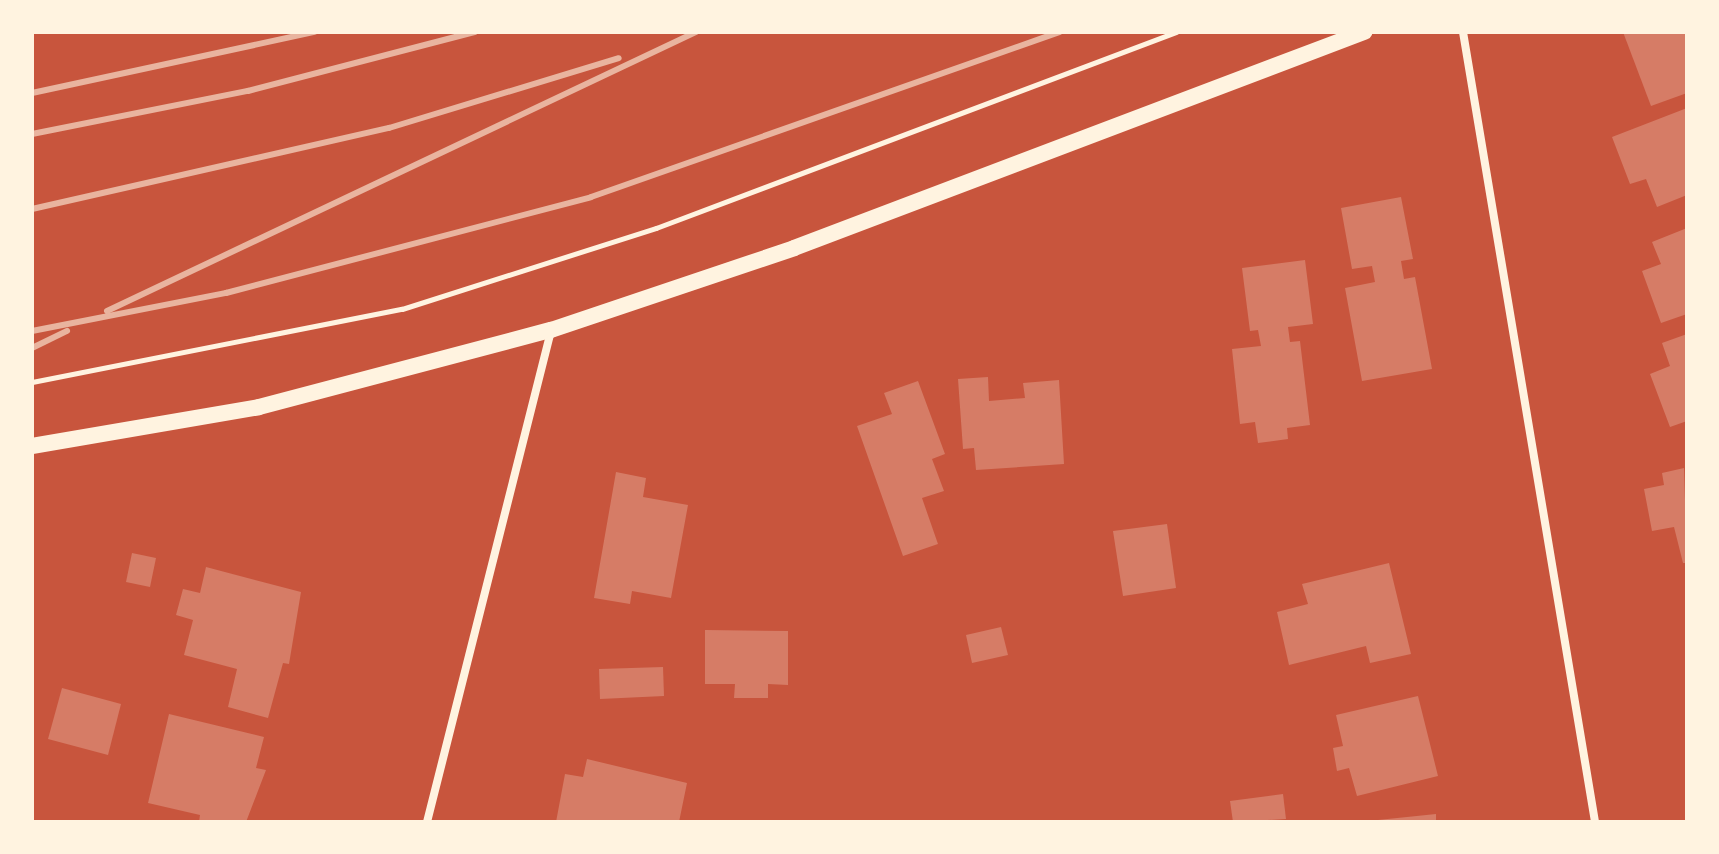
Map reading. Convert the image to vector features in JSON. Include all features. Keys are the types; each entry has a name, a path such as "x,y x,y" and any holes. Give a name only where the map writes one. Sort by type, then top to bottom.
{"main road":[{"path":"32,446 259,407 551,330 806,243 1364,32"}],"street":[{"path":"1463,32 1595,822"},
{"path":"427,822 551,330"}],"path":[{"path":"32,382 402,309 656,228 1176,32"}],"building":[{"path":"1623,32 1687,32 1687,93 1651,106"},
{"path":"1687,108 1687,195 1657,207 1646,179 1630,184 1612,137"},
{"path":"1401,197 1413,259 1401,261 1404,279 1415,277 1432,369 1362,381 1345,288 1375,282 1372,266 1352,269 1341,208"},
{"path":"1687,228 1687,314 1661,323 1642,271 1661,264 1652,242"},
{"path":"1305,260 1313,324 1288,327 1290,342 1300,341 1310,425 1287,428 1288,439 1258,443 1255,422 1240,424 1232,349 1261,346 1258,330 1250,331 1242,268"},
{"path":"1687,334 1687,421 1670,427 1650,374 1670,366 1662,343"},
{"path":"988,377 989,401 1025,398 1023,383 1059,380 1064,464 976,470 974,448 963,449 958,379"},
{"path":"918,381 945,454 932,459 944,491 922,498 938,544 903,556 857,426 892,414 884,393"},
{"path":"1684,468 1687,563 1683,563 1674,527 1652,531 1644,489 1664,485 1662,473"},
{"path":"616,472 646,478 643,497 688,505 671,598 632,591 630,604 594,598"},
{"path":"1167,524 1176,588 1123,596 1113,531"},
{"path":"132,553 156,558 150,587 126,582"},
{"path":"1389,563 1411,654 1370,663 1366,646 1289,665 1277,612 1308,604 1302,584"},
{"path":"206,567 301,592 289,664 283,663 268,718 228,707 237,669 184,655 193,620 176,615 183,589 200,593"},
{"path":"1001,627 1008,655 972,663 966,635"},
{"path":"705,630 788,631 788,685 768,684 768,698 734,698 735,684 705,684"},
{"path":"663,667 664,696 600,699 599,669"},
{"path":"62,688 121,704 108,755 48,739"},
{"path":"1418,696 1438,776 1357,796 1349,768 1337,771 1333,748 1343,746 1336,715"},
{"path":"169,714 264,737 256,768 266,770 246,822 199,822 200,815 148,803"},
{"path":"587,759 687,783 679,822 556,822 565,774 583,777"},
{"path":"1283,794 1286,819 1233,822 1230,801"},
{"path":"1436,814 1436,822 1378,822 1378,820"}],"railway":[{"path":"32,93 315,32"},
{"path":"32,134 248,91 475,32"},
{"path":"107,311 696,32"},
{"path":"32,331 226,293 591,197 1060,32"},
{"path":"32,209 389,128 619,58"},
{"path":"32,348 67,331"}]}
